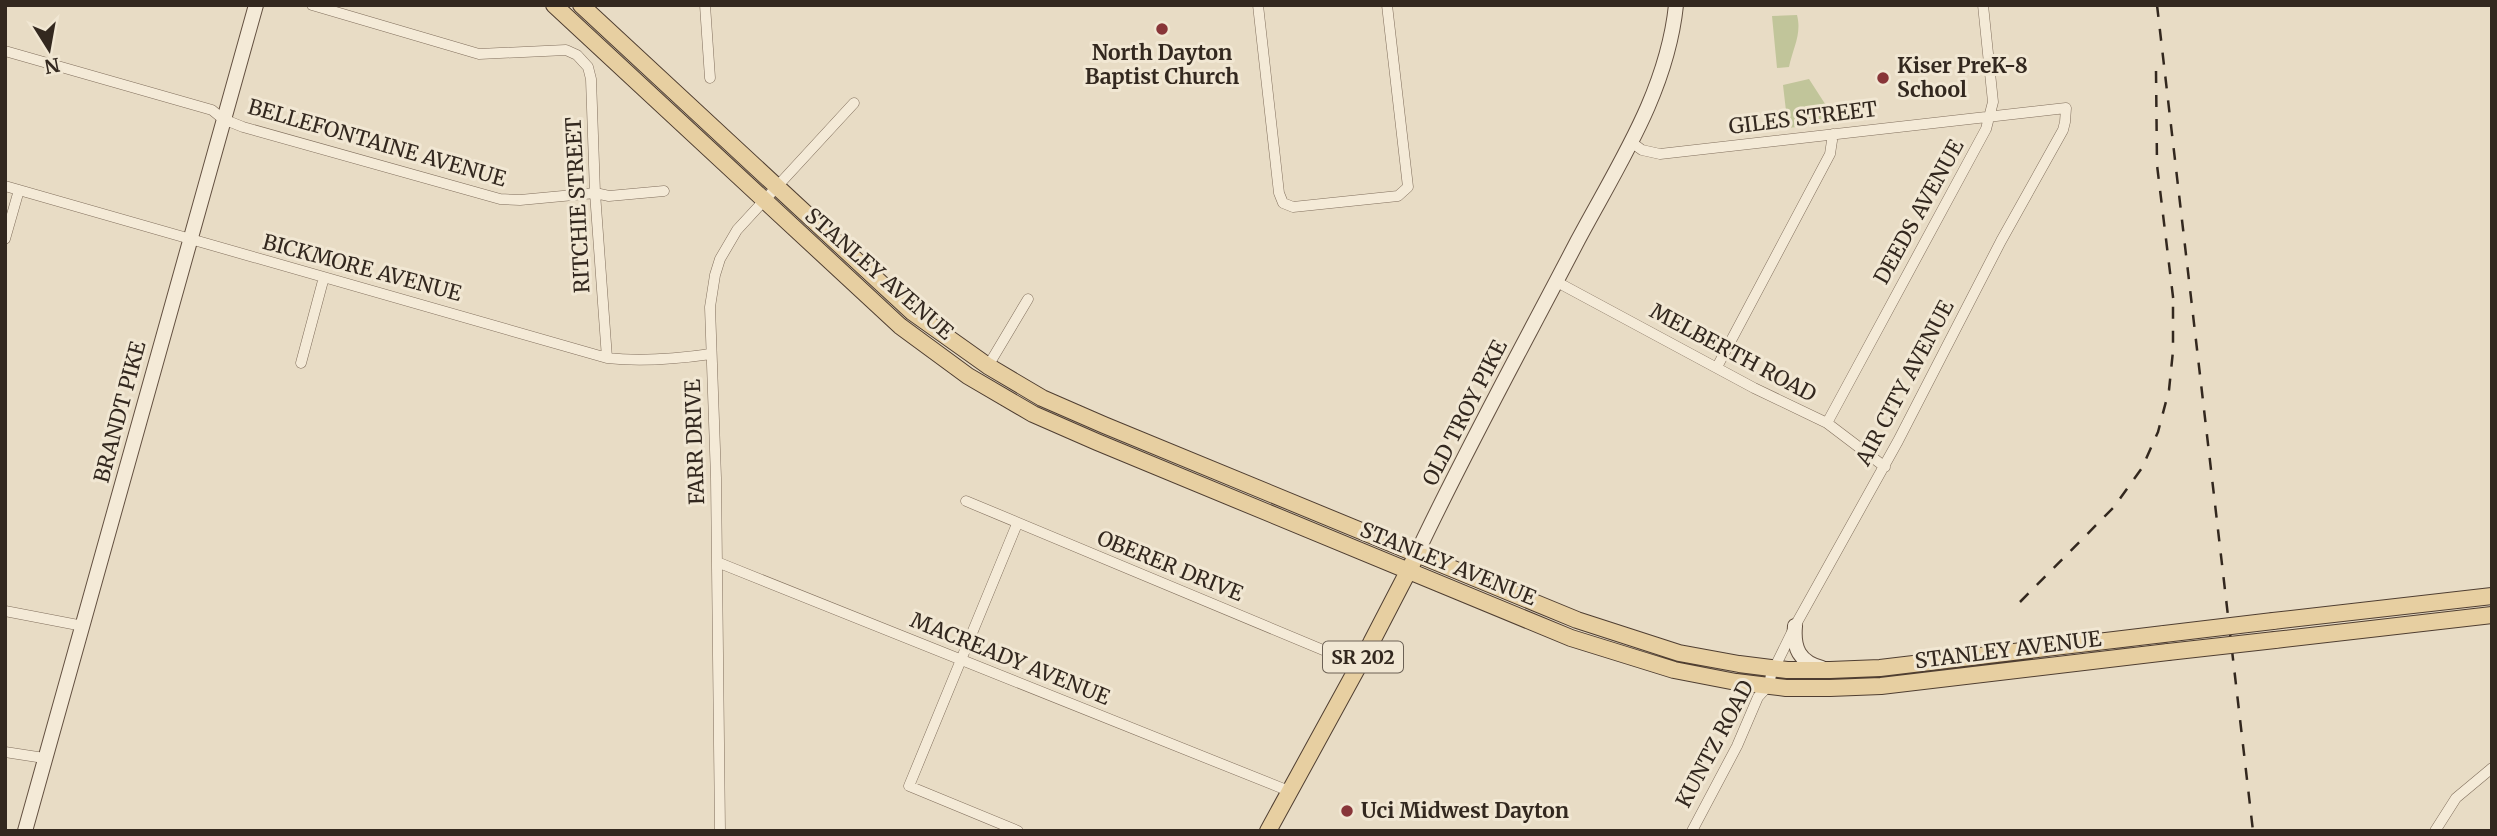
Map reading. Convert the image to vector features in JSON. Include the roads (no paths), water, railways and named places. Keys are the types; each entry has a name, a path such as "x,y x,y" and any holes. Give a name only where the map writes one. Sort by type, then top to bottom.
{"main road":[{"name":"BRANDT PIKE","path":"25,831 256,5"},
{"name":"STANLEY AVENUE","path":"554,5 901,326 968,376 1023,408 1097,442 1595,646 1674,670 1736,682 1830,670 1880,668 2492,596"},
{"name":"STANLEY AVENUE","path":"581,5 912,312 988,366 1042,398 1577,620 1678,653 1739,664 1771,676 1786,688 1881,686 2492,615"},
{"name":"OLD TROY PIKE","path":"1268,831 1359,665 1631,142 1659,82 1668,53 1676,5"},
{"path":"1795,626 1794,638 1798,654 1804,662 1830,670"}],"street":[{"name":"RITCHIE STREET","path":"312,5 479,54 559,49 577,54 588,67 591,79 607,358"},
{"path":"705,5 710,78"},
{"path":"1258,5 1279,193 1283,203 1293,207 1398,195 1408,187 1387,5"},
{"name":"DEEDS AVENUE","path":"1827,423 1991,116 1993,102 1983,5"},
{"name":"BELLEFONTAINE AVENUE","path":"5,51 212,110 223,119 243,127 500,199 520,200 596,193 609,196 664,191"},
{"name":"FARR DRIVE","path":"720,831 711,299 720,259 737,230 854,103"},
{"name":"GILES STREET","path":"1631,142 1642,150 1660,154 2066,108"},
{"name":"AIR CITY AVENUE","path":"1771,676 1795,626 1885,467 2001,241 2063,130 2066,108"},
{"path":"1717,367 1830,155 1833,134"},
{"name":"BICKMORE AVENUE","path":"5,186 607,358 659,360 711,354"},
{"path":"5,239 19,190"},
{"path":"301,363 324,277"},
{"name":"MELBERTH ROAD","path":"1557,282 1827,423 1885,467"},
{"path":"988,366 1028,299"},
{"name":"OBERER DRIVE","path":"966,502 1359,665"},
{"path":"1017,524 909,786 1018,831"},
{"name":"MACREADY AVENUE","path":"717,562 1289,791"},
{"path":"5,611 83,626"},
{"name":"KUNTZ ROAD","path":"1692,831 1771,676"},
{"path":"5,752 44,758"},
{"path":"2435,831 2456,798 2492,768"}],"railway":[{"path":"2157,5 2253,831"},
{"path":"2156,71 2157,165 2174,305"},
{"path":"2020,602 2114,507 2142,468 2158,432 2169,390 2173,351 2173,296"}],"place":[{"name":"North Dayton Baptist Church","path":"1162,29"},
{"name":"Kiser PreK-8 School","path":"1883,78"},
{"name":"Uci Midwest Dayton","path":"1347,811"}]}
